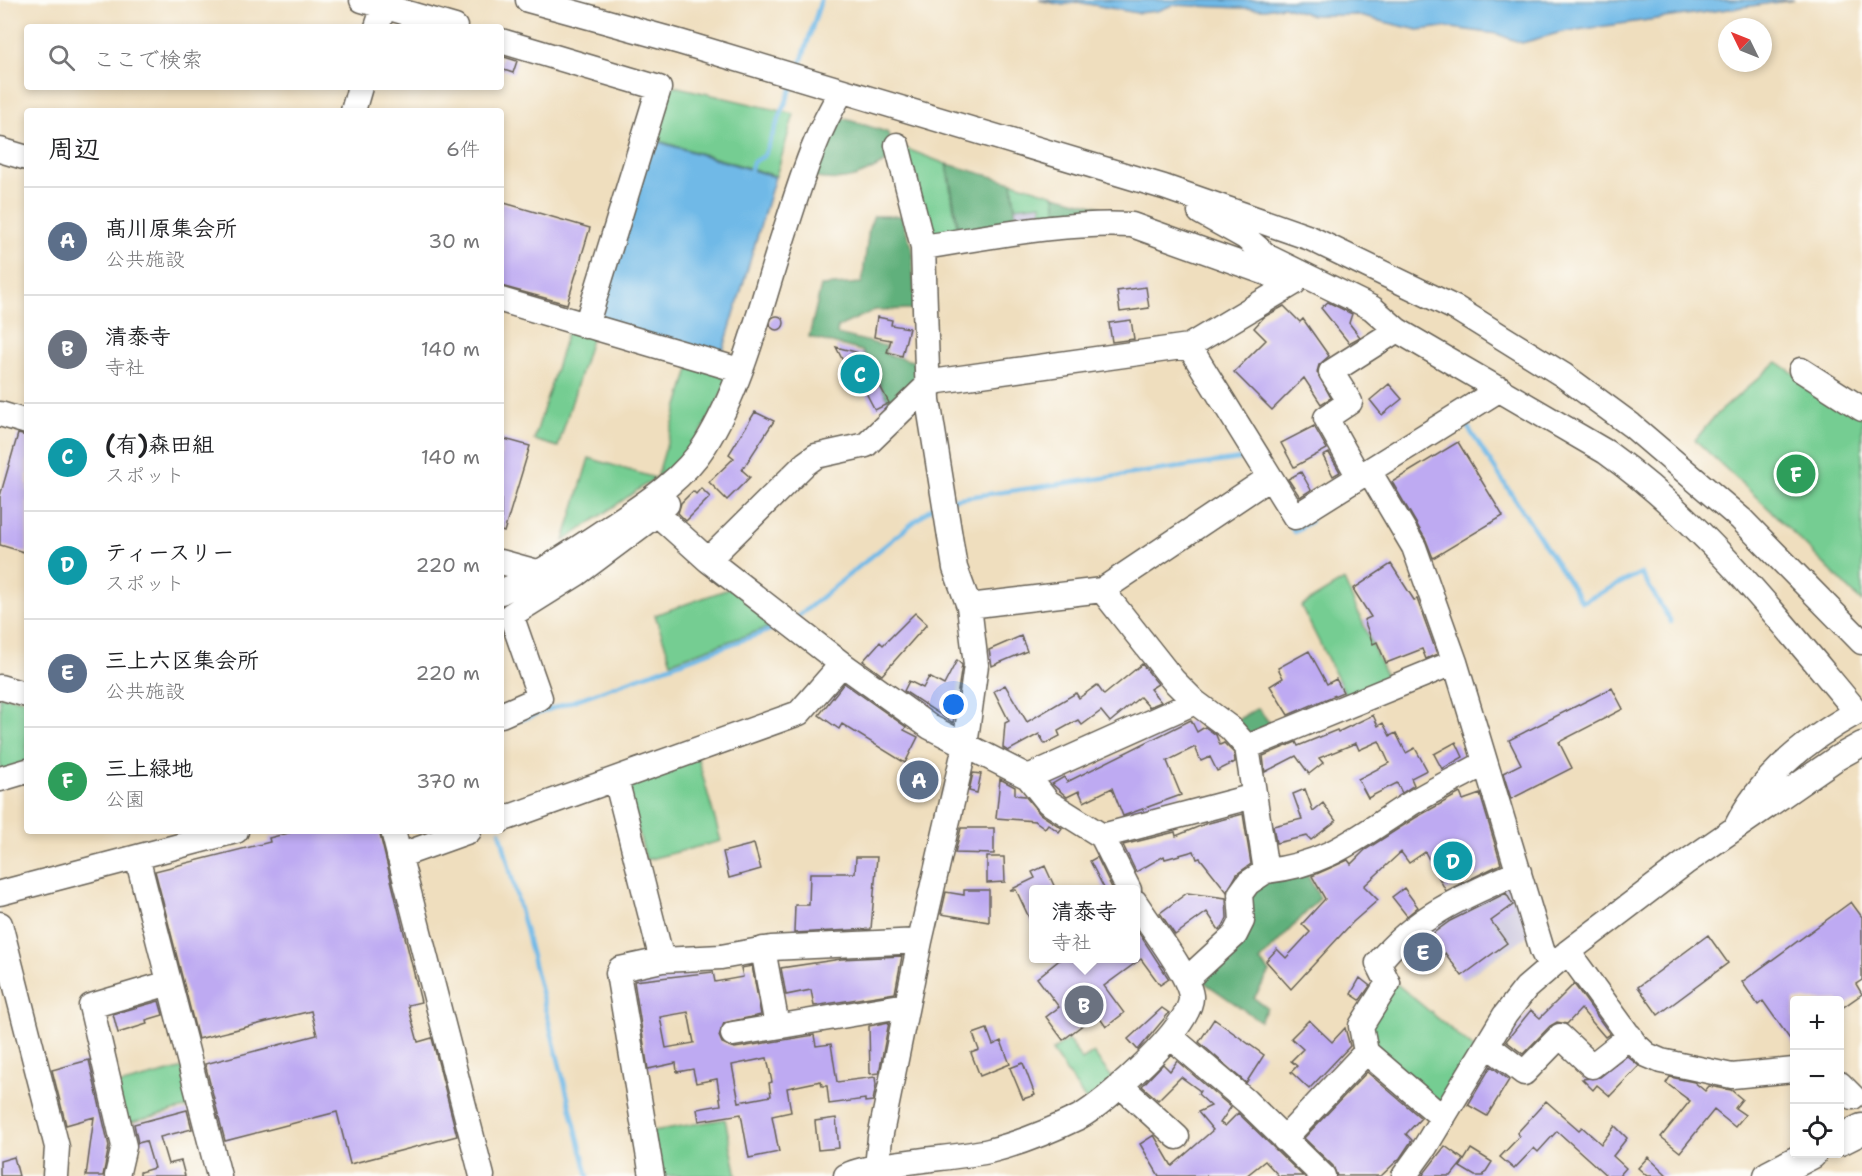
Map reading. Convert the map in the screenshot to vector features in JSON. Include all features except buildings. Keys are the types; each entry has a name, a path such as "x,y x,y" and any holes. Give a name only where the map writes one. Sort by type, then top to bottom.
{"main road":[{"path":"1844,1138 1862,1129"},
{"path":"1769,1176 1803,1158"}],"street":[{"path":"528,0 1164,187 1310,238 1457,309 1563,375 1631,425 1741,519 1862,642"},
{"path":"374,11 440,24"},
{"path":"504,42 659,88 586,326"},
{"path":"354,108 359,90"},
{"path":"504,714 540,699 511,615 578,573 657,514 679,491 721,416 739,370 805,171 832,106 842,91"},
{"path":"879,1172 880,1138 920,940 965,746 976,665 969,606 955,567 928,400 924,361 927,318 923,247 897,145"},
{"path":"0,150 24,157"},
{"path":"1164,187 1179,200 1245,237 1268,257 1372,308 1397,330 1606,452 1638,476 1702,533 1755,590 1857,712 1816,738 1763,783 1749,801 1736,827"},
{"path":"708,560 805,464 816,456 866,445 928,385 939,381 1190,346 1294,283 1132,225 1113,224 1027,232 923,247"},
{"path":"504,301 739,370"},
{"path":"1397,330 1331,372 1350,402 1326,418 1414,547 1455,662 1542,950 1559,959 1647,1055 1660,1061 1732,1076 1790,1070"},
{"path":"1190,346 1295,517 1500,389"},
{"path":"1801,370 1862,409"},
{"path":"0,414 24,421"},
{"path":"504,591 541,573 660,494 704,447"},
{"path":"969,606 1102,590 1269,478"},
{"path":"657,514 708,560 842,664 930,727 1028,777 1048,802 1102,836 1126,885"},
{"path":"504,563 541,573"},
{"path":"1102,590 1173,680 1195,702 1230,728 1247,747 1266,871"},
{"path":"1247,747 1455,662"},
{"path":"504,819 799,713 842,664"},
{"path":"0,687 24,694"},
{"path":"1028,777 1195,702"},
{"path":"1404,1176 1443,1118 1512,1006 1559,959 1736,827 1837,758 1862,744"},
{"path":"1186,980 1235,935 1242,921 1240,894 1248,883 1266,871 1309,863 1347,847 1408,806 1485,764"},
{"path":"0,779 24,772"},
{"path":"616,779 662,960"},
{"path":"1102,836 1254,796"},
{"path":"0,892 225,834"},
{"path":"394,834 482,1176"},
{"path":"399,856 461,834"},
{"path":"137,857 219,1176"},
{"path":"1443,1118 1366,1052 1361,1026 1388,983 1378,963 1398,939 1459,898 1520,872"},
{"path":"846,1176 991,1151 1079,1117 1120,1085 1171,1037 1189,1006 1191,997 1186,980 1140,910"},
{"path":"0,924 57,1147 55,1176"},
{"path":"652,1176 618,973 620,969 662,960 721,957 763,949 920,940"},
{"path":"763,949 777,1026"},
{"path":"117,1176 124,1146 92,1006 169,983"},
{"path":"733,1034 907,1005"},
{"path":"1487,1045 1524,1073 1560,1036 1592,1066 1630,1036"},
{"path":"1171,1037 1246,1101 1323,1176"},
{"path":"1284,1139 1366,1052"},
{"path":"1120,1085 1177,1137"}],"shaded area":[{"path":"1040,204 1043,225 1017,229 1015,207"},
{"path":"1515,879 1530,934 1463,980 1423,926"}],"green space":[{"path":"665,84 794,114 776,176 649,138"},
{"path":"833,115 887,132 892,142 894,157 872,170 853,177 832,180 807,176"},
{"path":"902,147 946,164 959,237 926,242"},
{"path":"947,164 1012,182 1017,229 960,237"},
{"path":"1012,182 1055,195 1058,224 1043,225 1041,204 1015,207"},
{"path":"1055,195 1101,207 1100,220 1058,224"},
{"path":"874,216 901,216 912,247 915,309 875,310 838,327 837,334 886,346 885,354 913,361 918,380 892,407 862,351 809,337 821,286 862,283 869,228"},
{"path":"569,326 593,333 558,447 534,440"},
{"path":"691,362 720,371 728,381 700,435 682,457 657,477"},
{"path":"1777,362 1795,374 1862,400 1862,602 1767,507 1695,440 1715,416"},
{"path":"589,458 655,478 564,541"},
{"path":"1344,580 1389,683 1349,701 1301,606"},
{"path":"731,588 778,624 671,662 655,615"},
{"path":"0,696 24,700 24,768 0,775"},
{"path":"1258,708 1275,730 1248,742 1232,723"},
{"path":"697,755 721,841 646,860 625,781"},
{"path":"1305,871 1320,898 1260,961 1270,972 1254,998 1267,1008 1260,1021 1195,976 1246,904 1255,885"},
{"path":"1392,980 1477,1051 1440,1110 1373,1053 1368,1022"},
{"path":"1068,1040 1082,1060 1093,1053 1113,1079 1086,1101 1052,1051"},
{"path":"184,1068 193,1106 124,1124 115,1086"},
{"path":"725,1119 737,1176 660,1176 652,1131"}],"water":[{"path":"1039,0 1794,0 1562,32 1522,43 1497,34 1445,27 1418,30 1355,15 1311,15 1283,6 1265,9 1173,5 1157,11 1137,13 1077,2 1063,5"},
{"path":"649,139 775,177 721,358 594,320"}],"waterway":[{"path":"799,69 821,0"},
{"path":"750,173 753,162 764,156 794,82"},
{"path":"1465,423 1582,602 1641,573 1671,622"},
{"path":"953,499 1247,458 1249,460"},
{"path":"796,618 936,504"},
{"path":"1289,523 1294,532 1311,521"},
{"path":"504,726 781,626"},
{"path":"501,834 588,1176"}],"place":[{"name":"(有)森田組","path":"860,374"},
{"name":"三上緑地","path":"1796,474"},
{"name":"髙川原集会所","path":"919,780"},
{"name":"ティースリー","path":"1453,861"},
{"name":"三上六区集会所","path":"1423,952"},
{"name":"清泰寺","path":"1084,1005"}]}
